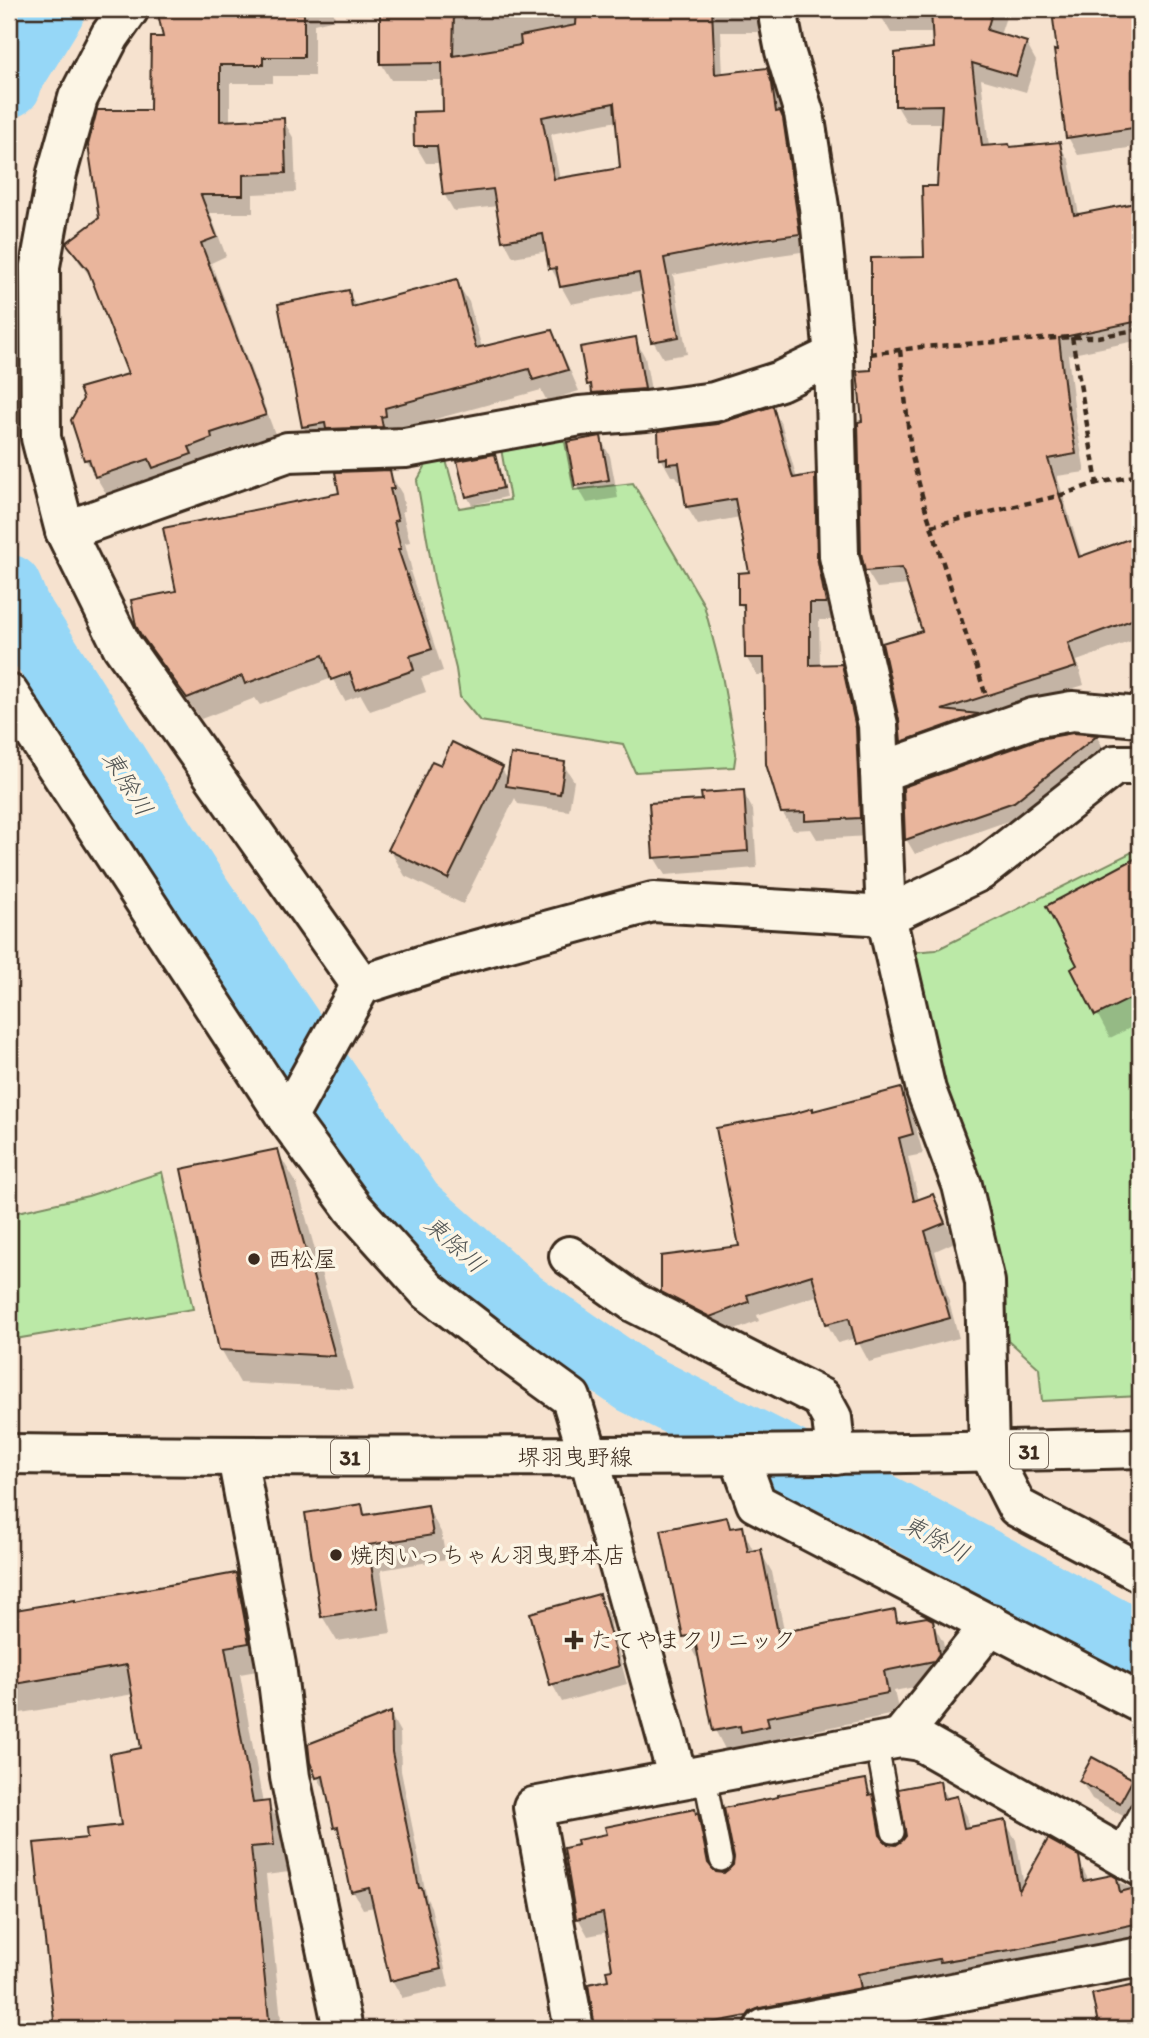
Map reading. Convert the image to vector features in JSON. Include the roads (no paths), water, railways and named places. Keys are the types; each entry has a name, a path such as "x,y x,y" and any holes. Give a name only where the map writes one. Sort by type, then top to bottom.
{"street":[{"path":"130,9 110,36 78,98 57,173 40,266 41,438 65,531 122,646 361,985"},
{"path":"782,9 779,20 785,51 804,113 819,207 834,355 839,555 878,724 886,916 926,1090 962,1185 985,1282 989,1452 1017,1507 1140,1572"},
{"path":"65,531 288,452 405,448 580,416 714,402 780,381 834,355"},
{"path":"9,694 287,1118 353,1208 427,1290 571,1398 691,1777"},
{"path":"880,772 1032,718 1072,711 1140,717"},
{"path":"287,1118 361,985 439,960 653,902 886,916 979,871 1115,765 1140,765"},
{"path":"569,1256 635,1303 821,1398 834,1436"},
{"name":"堺羽曳野線","path":"9,1454 237,1457 739,1456 834,1436 918,1453 1140,1448"},
{"path":"739,1456 756,1503 1140,1703"},
{"path":"237,1457 276,1665 290,1777 343,2029"},
{"path":"888,1740 991,1624"},
{"path":"574,2029 533,1807 888,1740 920,1741 1129,1860"},
{"path":"764,2029 1140,1957"}],"lane":[{"path":"888,1740 893,1832"},
{"path":"691,1777 721,1860"},
{"path":"1129,1860 1140,1812"}],"waterway":[{"name":"東除川","path":"9,85 10,79 53,9"},
{"name":"東除川","path":"9,587 18,609 199,895 412,1206 521,1303 635,1382 897,1514 1140,1645"}],"place":[{"name":"西松屋","path":"254,1259"},
{"name":"焼肉いっちゃん羽曳野本店","path":"336,1555"},
{"name":"たてやまクリニック","path":"574,1640"}]}
